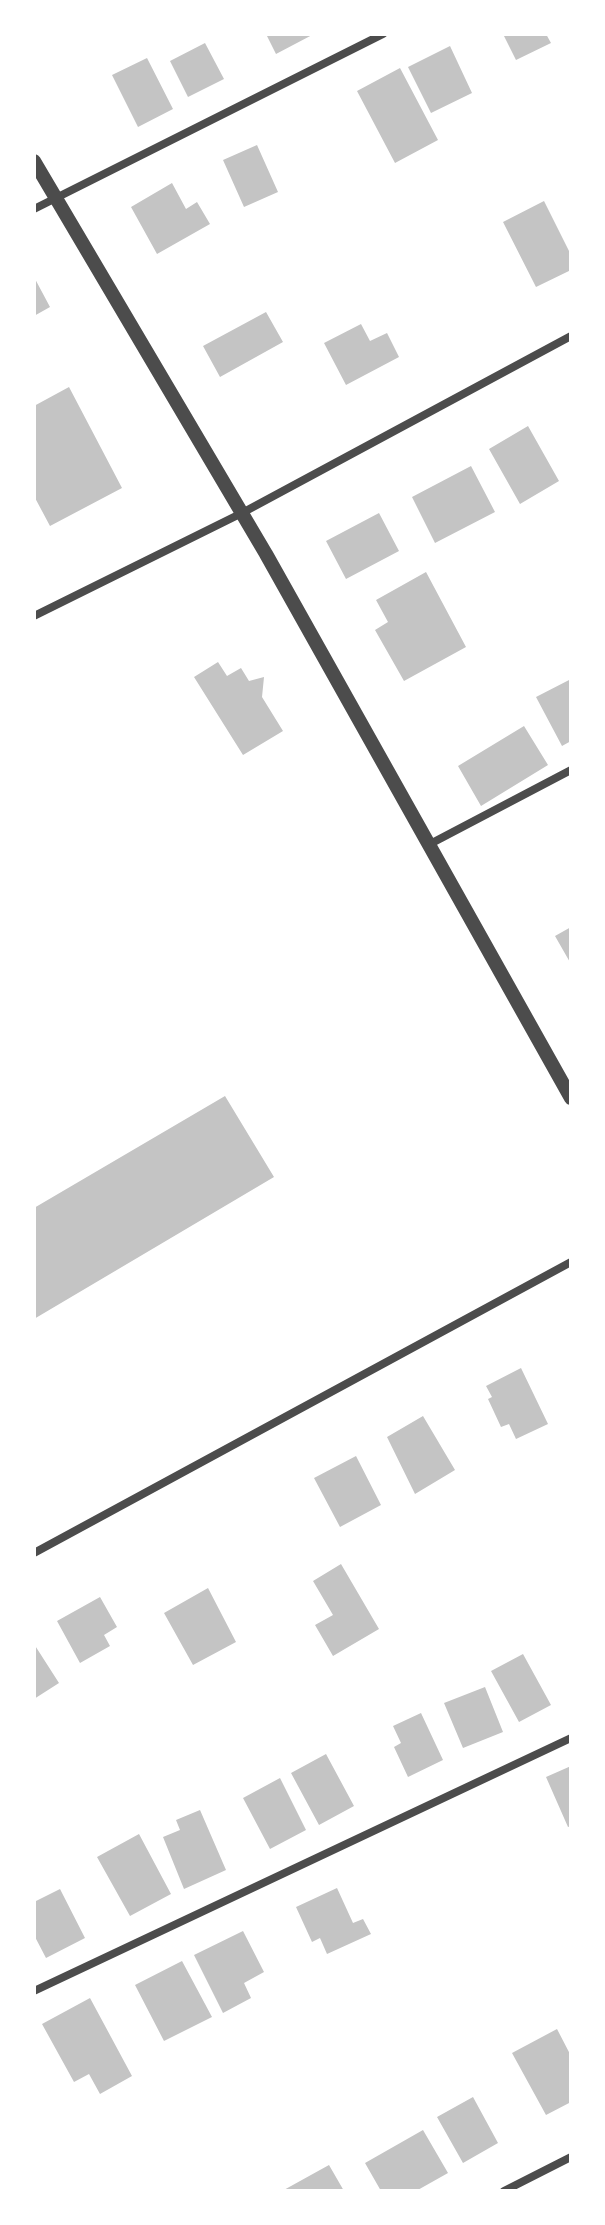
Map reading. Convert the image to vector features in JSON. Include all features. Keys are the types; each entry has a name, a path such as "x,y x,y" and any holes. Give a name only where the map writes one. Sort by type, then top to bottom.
{"street":[{"path":"34,209 383,34"},
{"path":"34,161 242,513 571,1098"},
{"path":"34,616 242,513 571,336"},
{"path":"430,844 571,770"},
{"path":"34,1553 571,1262"},
{"path":"34,1991 571,1738"},
{"path":"504,2191 571,2157"}],"building":[{"path":"266,34 314,34 276,54"},
{"path":"503,34 546,34 551,43 516,60"},
{"path":"205,43 224,79 188,97 170,61"},
{"path":"450,46 472,93 431,113 408,67"},
{"path":"147,58 173,109 138,127 112,75"},
{"path":"400,68 438,140 395,163 357,91"},
{"path":"257,145 278,192 244,207 223,160"},
{"path":"172,183 186,209 197,202 210,224 157,254 131,207"},
{"path":"544,201 571,255 571,270 536,287 503,222"},
{"path":"34,277 50,307 34,316"},
{"path":"266,312 283,342 220,377 203,346"},
{"path":"361,324 370,341 387,333 399,357 346,385 324,343"},
{"path":"69,387 122,488 50,526 34,496 34,406"},
{"path":"528,426 559,481 520,504 489,449"},
{"path":"471,466 495,512 435,543 412,497"},
{"path":"379,513 399,551 346,579 326,541"},
{"path":"426,572 466,647 404,681 375,630 388,622 376,600"},
{"path":"218,662 227,676 241,668 249,681 264,677 262,697 283,731 243,755 194,677"},
{"path":"571,679 571,741 562,746 536,697"},
{"path":"524,726 548,765 481,806 458,766"},
{"path":"571,927 571,964 555,936"},
{"path":"225,1096 274,1177 34,1319 34,1208"},
{"path":"521,1368 548,1424 516,1439 509,1424 501,1427 488,1399 492,1397 486,1386"},
{"path":"423,1416 455,1470 415,1494 387,1437"},
{"path":"356,1456 381,1505 340,1527 314,1478"},
{"path":"341,1564 379,1629 333,1656 315,1625 333,1615 313,1581"},
{"path":"208,1588 236,1642 193,1665 164,1613"},
{"path":"100,1597 117,1627 104,1635 110,1646 80,1663 57,1621"},
{"path":"34,1644 59,1683 34,1699"},
{"path":"523,1654 551,1705 519,1722 491,1671"},
{"path":"485,1687 503,1732 463,1748 444,1703"},
{"path":"421,1713 443,1760 408,1777 394,1747 401,1743 393,1726"},
{"path":"326,1754 354,1806 319,1825 291,1773"},
{"path":"571,1766 571,1826 568,1827 546,1777"},
{"path":"280,1778 306,1830 270,1849 243,1798"},
{"path":"200,1810 226,1870 184,1889 163,1837 180,1830 176,1820"},
{"path":"139,1834 171,1894 130,1916 97,1857"},
{"path":"337,1888 353,1923 363,1919 371,1934 327,1954 320,1938 312,1942 296,1907"},
{"path":"60,1889 85,1938 46,1958 34,1935 34,1902"},
{"path":"243,1931 264,1972 244,1983 251,1998 223,2013 194,1955"},
{"path":"182,1961 212,2017 164,2041 135,1985"},
{"path":"90,1998 132,2076 100,2094 89,2074 74,2082 42,2024"},
{"path":"557,2029 571,2056 571,2102 546,2115 512,2053"},
{"path":"473,2097 498,2143 463,2163 437,2117"},
{"path":"423,2130 448,2173 416,2191 381,2191 365,2163"},
{"path":"329,2165 344,2191 282,2191"}]}
